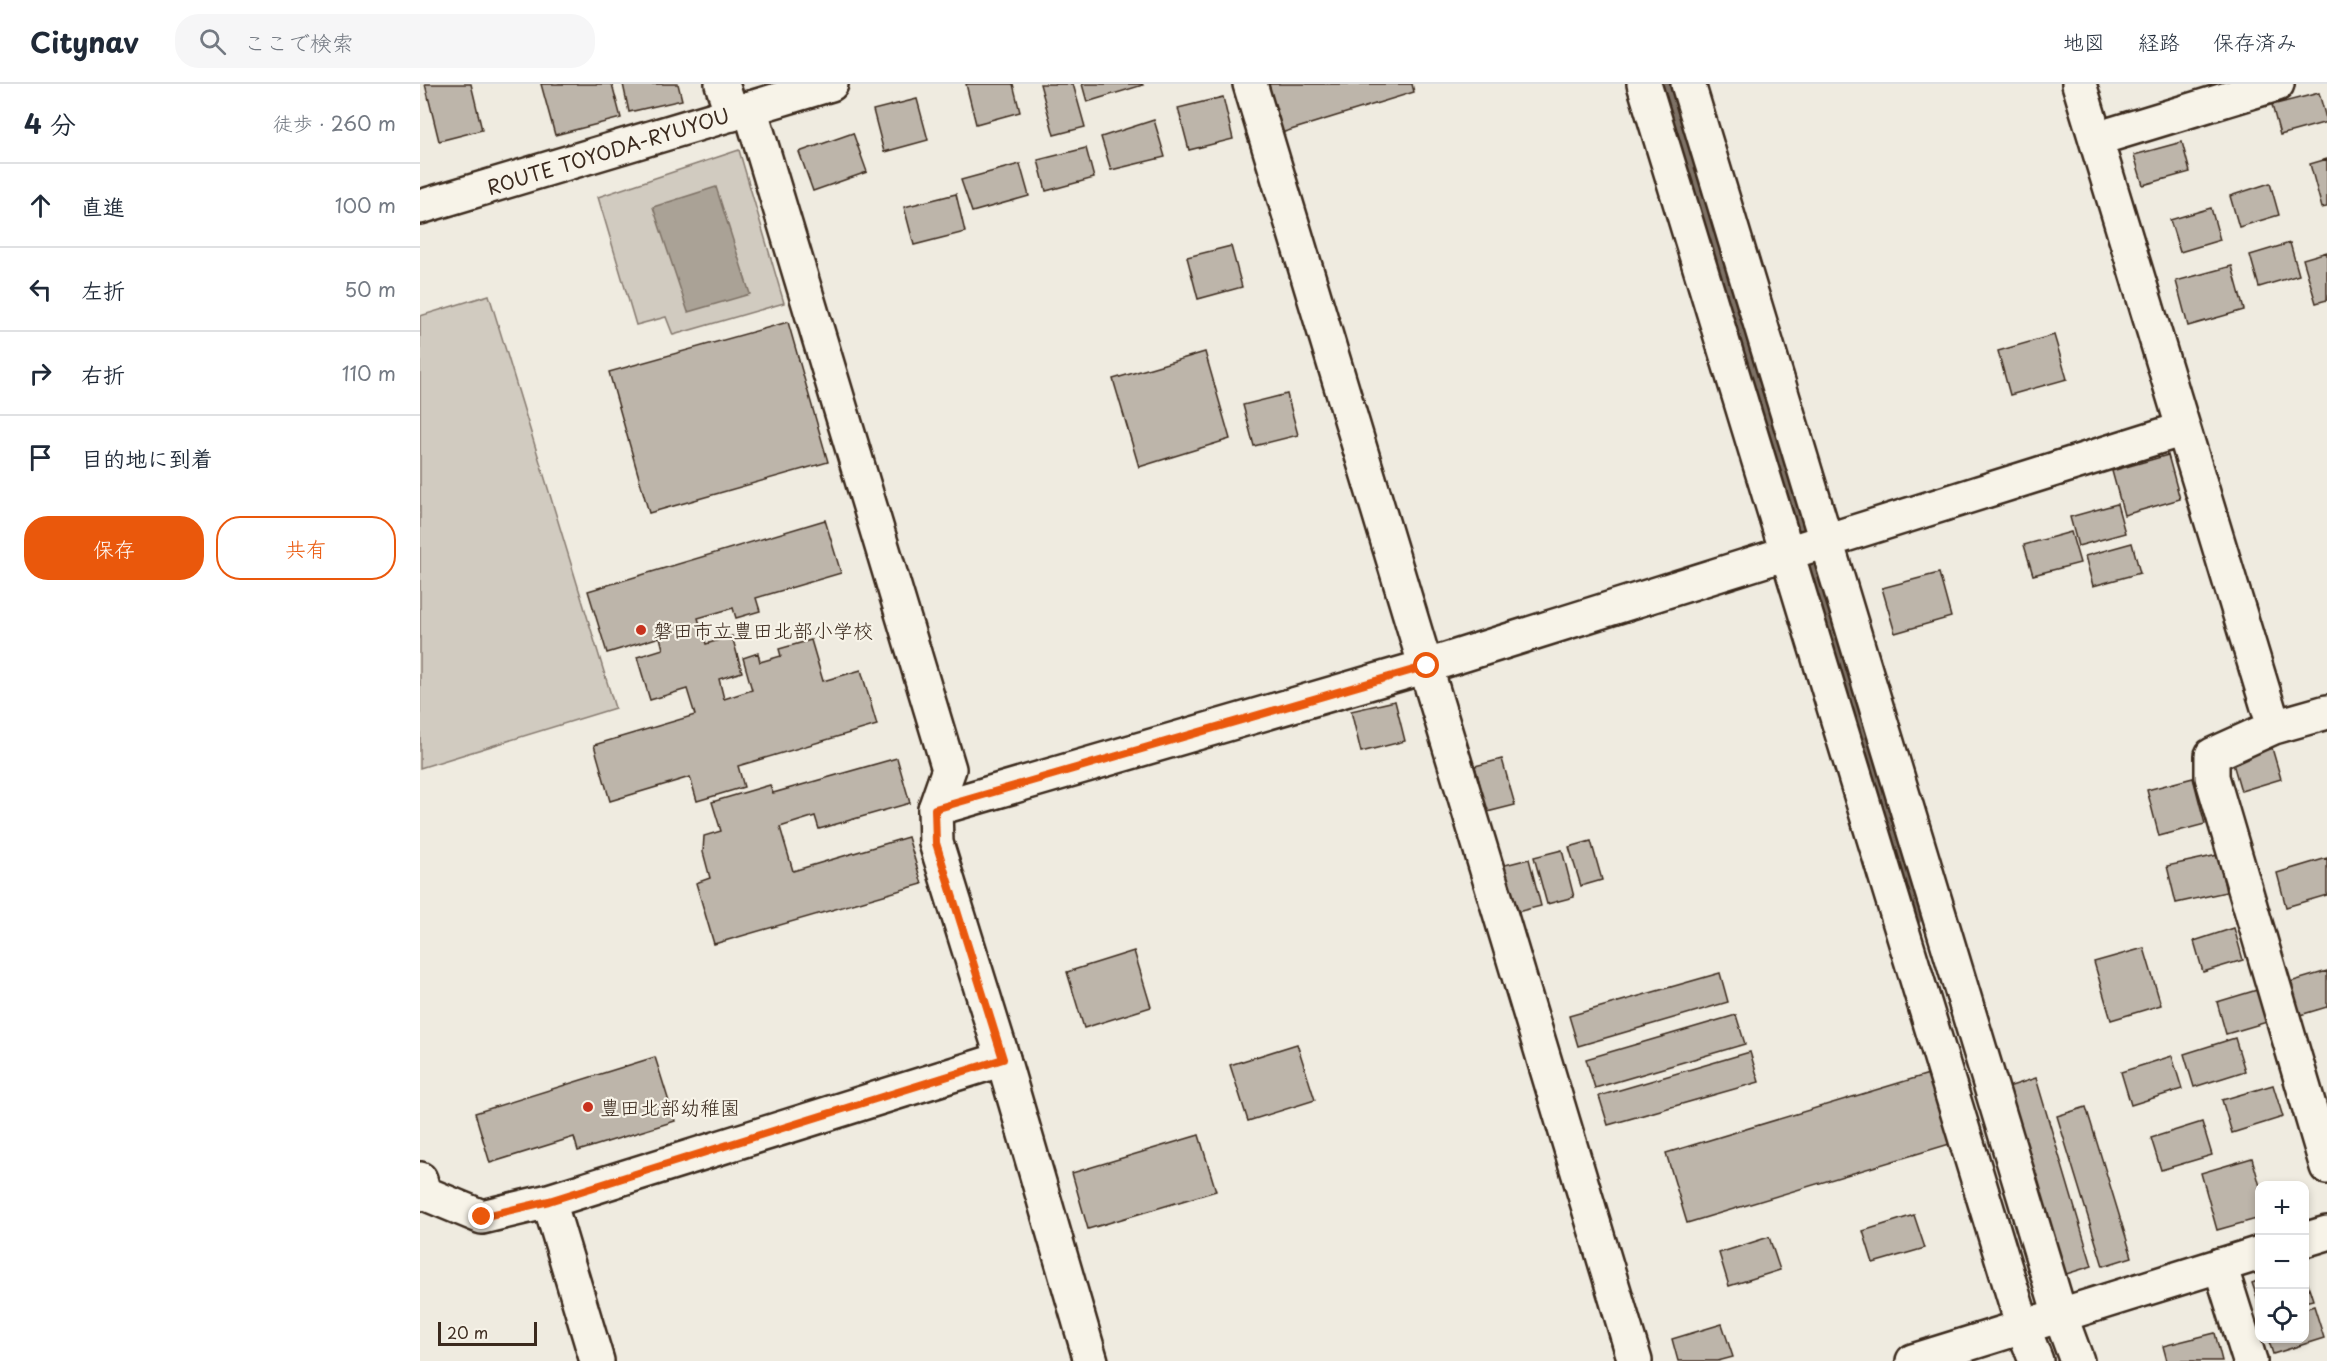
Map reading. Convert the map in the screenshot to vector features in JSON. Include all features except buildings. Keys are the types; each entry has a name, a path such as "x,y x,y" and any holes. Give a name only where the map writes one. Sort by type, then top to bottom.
{"street":[{"name":"ROUTE TOYODA-RYUYOU","path":"420,207 735,102 831,84"},
{"path":"1251,84 1635,1361"},
{"path":"1644,84 1789,553 2023,1327 2036,1361"},
{"path":"1688,84 2060,1315 2077,1361"},
{"path":"2079,84 2274,727"},
{"path":"2096,139 2277,84"},
{"path":"735,102 949,769 935,809 936,843 1003,1059 1091,1361"},
{"path":"935,809 1427,666 2183,429"},
{"path":"2327,712 2274,727 2212,755 2212,777 2327,1167"},
{"path":"420,1179 424,1193 482,1217 549,1201 1003,1059"},
{"path":"549,1201 597,1361"},
{"path":"2309,1238 2327,1233"},
{"path":"1913,1361 2255,1254"},
{"path":"2220,1265 2250,1361"}],"shaded area":[{"path":"739,150 784,303 673,335 666,317 636,325 598,197"},
{"path":"716,187 750,294 688,312 653,207"},
{"path":"489,295 615,708 420,768 420,316"}],"waterway":[{"path":"1665,84 1916,920"}],"place":[{"name":"磐田市立豊田北部小学校","path":"641,630"},
{"name":"豊田北部幼稚園","path":"588,1107"}],"route":[{"path":"482,1217 549,1201 1003,1059 936,843 935,809 1427,666"}]}
